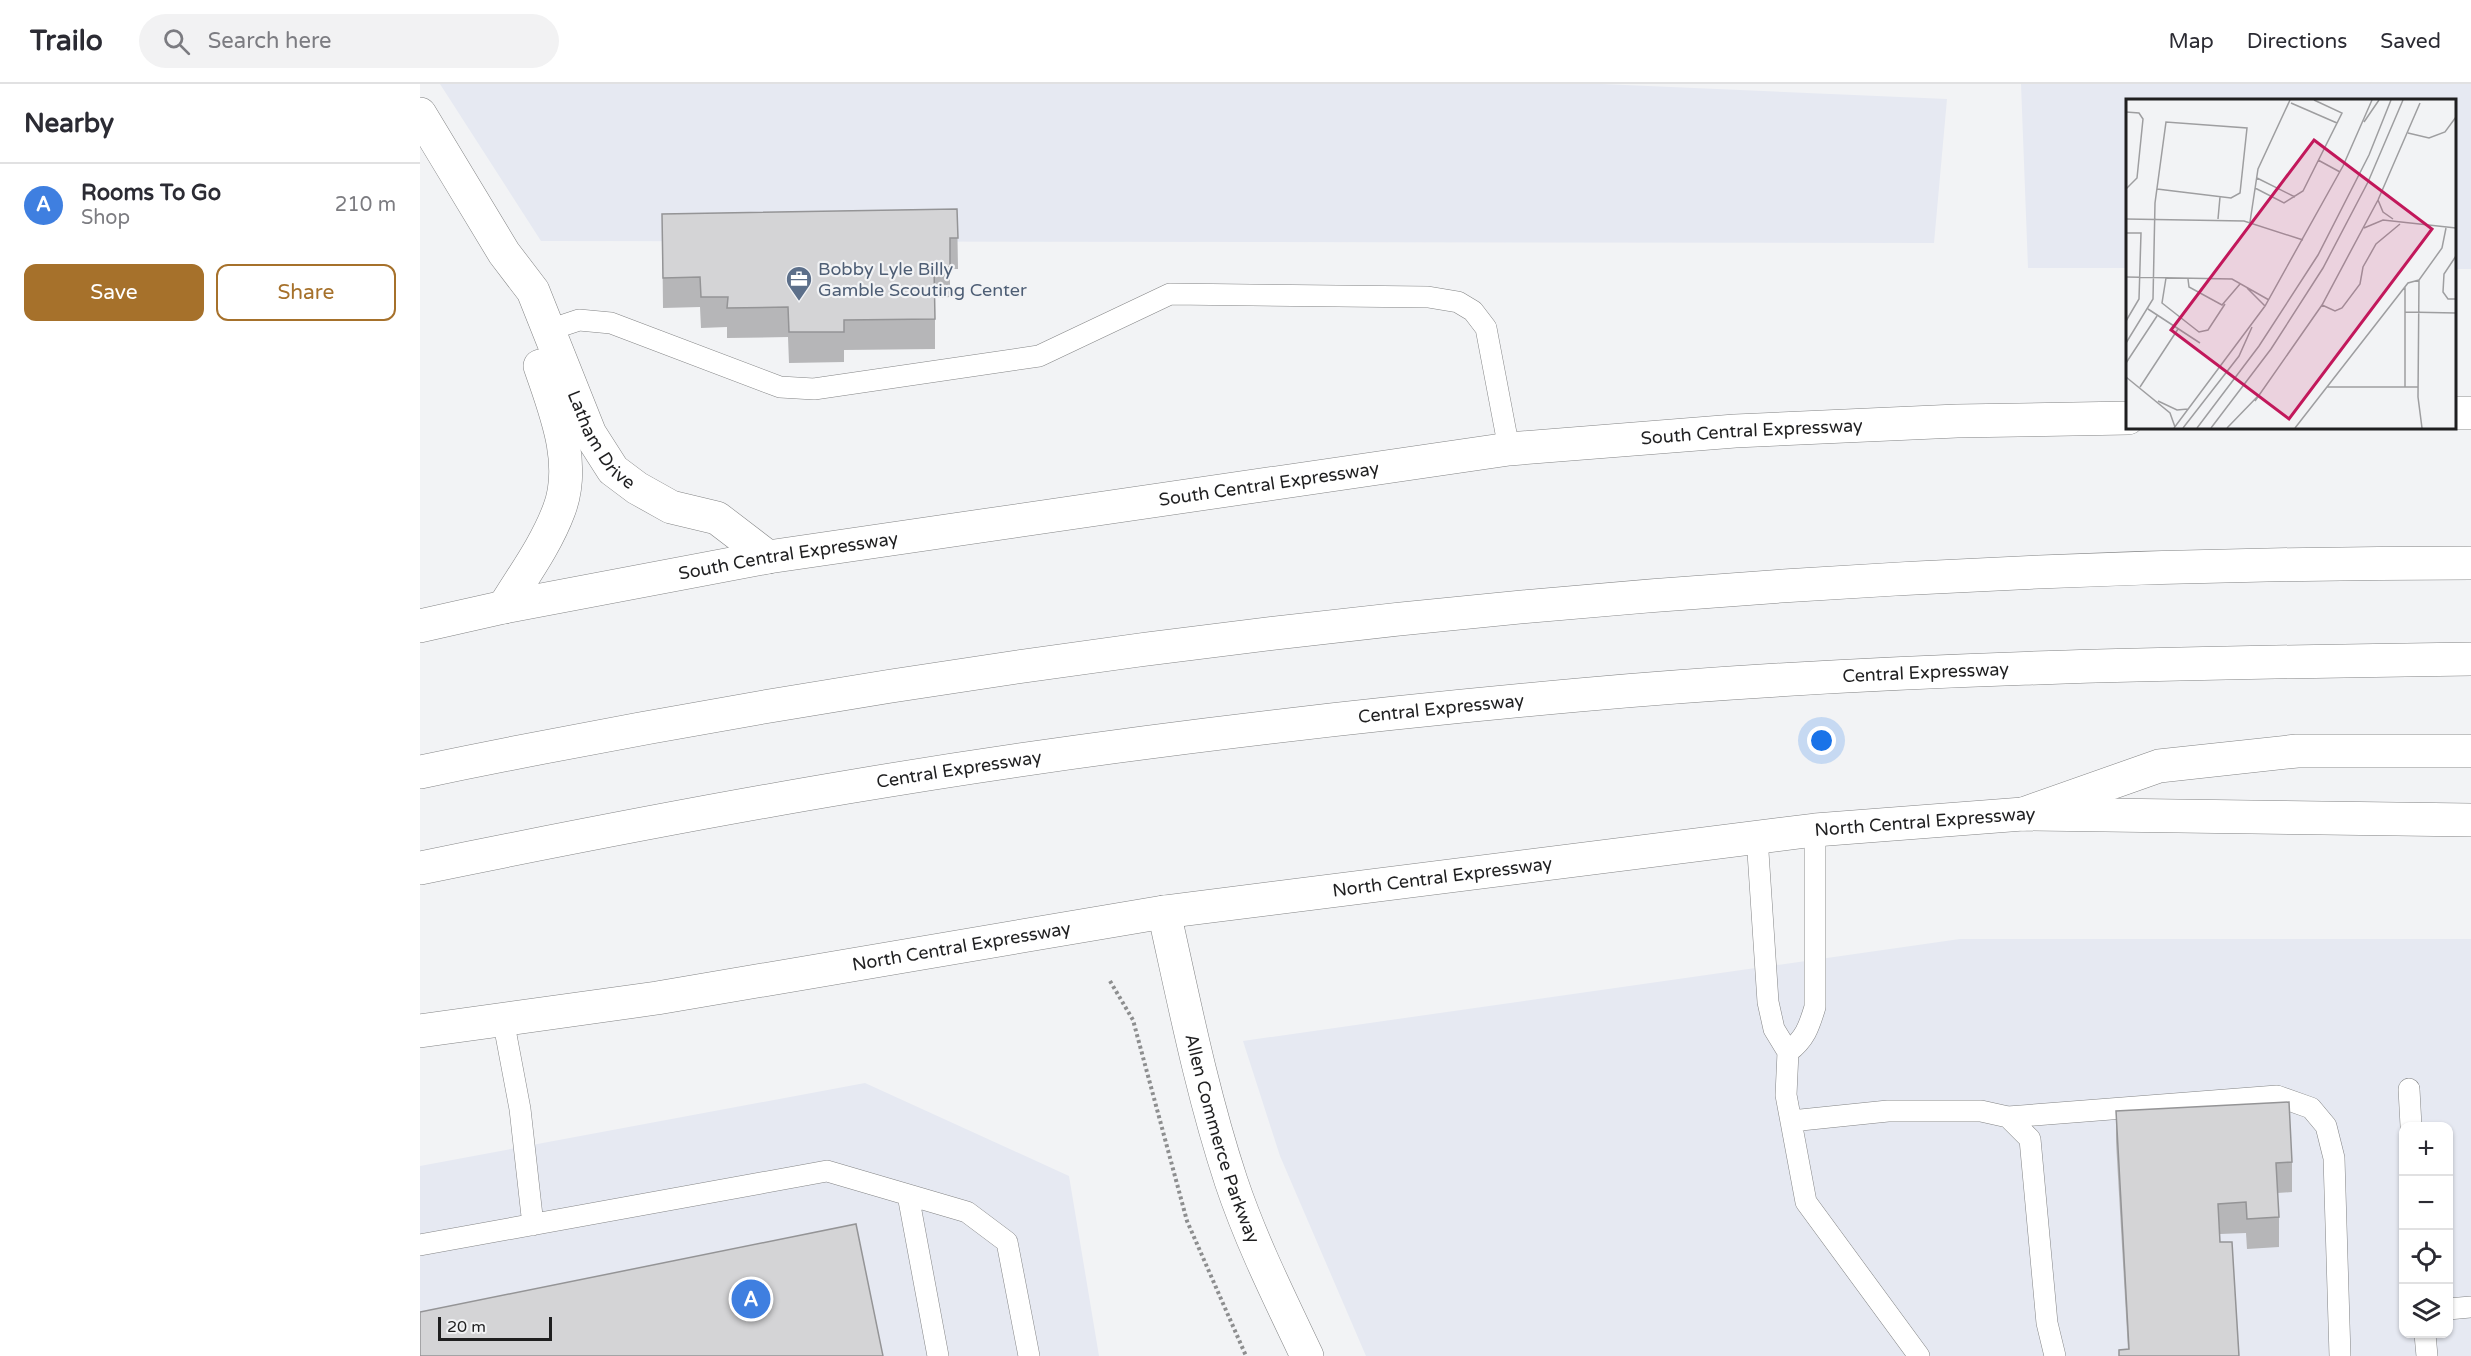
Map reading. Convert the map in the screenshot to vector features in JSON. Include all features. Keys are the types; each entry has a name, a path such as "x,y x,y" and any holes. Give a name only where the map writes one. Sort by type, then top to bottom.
{"main road":[{"name":"Latham Drive","path":"420,114 504,253 533,291 590,434 613,470 637,488 671,507 717,518 768,557"},
{"name":"Latham Drive","path":"504,253 517,300 553,403 564,445 566,474 560,509 546,538 504,607"},
{"path":"2456,413 2471,412"},
{"name":"South Central Expressway","path":"420,626 504,607 768,557 1509,449 1735,431 1957,421 2126,418"},
{"path":"420,772 699,718 951,676 1193,642 1400,618 1714,590 1943,576 2220,565 2471,563"},
{"name":"Central Expressway","path":"420,868 851,786 1186,737 1580,695 1852,675 2123,663 2471,659"},
{"path":"2023,814 2160,766 2297,751 2471,751"},
{"name":"North Central Expressway","path":"420,1031 657,998 1164,912 1815,830 2023,814 2471,820"},
{"name":"Allen Commerce Parkway","path":"1164,912 1190,1028 1232,1181 1248,1226 1307,1356"}],"lane":[{"path":"549,330 579,320 611,323 780,387 814,389 1039,356 1170,294 1428,297 1458,302 1473,311 1486,328 1509,449"},
{"path":"1788,1052 1808,1033 1815,1007 1815,830"},
{"path":"1757,837 1768,1002 1774,1029 1788,1052 1786,1095 1806,1202 1919,1356"},
{"path":"503,1019 520,1109 533,1225"},
{"path":"2409,1089 2411,1122"},
{"path":"1791,1121 1888,1111 1982,1111 2007,1118 2277,1096 2311,1108 2326,1126 2334,1158 2340,1356"},
{"path":"2007,1118 2030,1139 2047,1323 2055,1356"},
{"path":"420,1245 827,1171 967,1212 1007,1242 1029,1356"},
{"path":"908,1195 938,1356"},
{"path":"2453,1309 2471,1307"},
{"path":"2425,1338 2427,1356"}],"path":[{"path":"1110,981 1133,1020 1187,1221 1246,1356"}],"shaded area":[{"path":"440,84 1602,84 1947,99 1934,243 541,241"},
{"path":"2021,84 2471,84 2471,269 2456,269 2456,99 2126,99 2126,268 2028,268"},
{"path":"1960,939 2471,939 2471,1356 1366,1356 1280,1156 1243,1041"},
{"path":"865,1083 1069,1176 1099,1356 420,1356 420,1166"}],"building":[{"name":"Bobby Lyle Billy Gamble Scouting Center","path":"957,209 958,238 950,238 950,267 934,267 935,319 844,320 844,332 789,332 788,307 727,308 728,297 701,297 700,277 663,278 662,214"},
{"path":"2289,1102 2292,1162 2276,1163 2279,1217 2247,1219 2246,1202 2218,1204 2220,1242 2232,1242 2239,1356 2119,1356 2119,1350 2129,1349 2116,1111"},
{"path":"856,1224 883,1356 420,1356 420,1312"}],"place":[{"name":"Bobby Lyle Billy Gamble Scouting Center","path":"799,302"},
{"name":"Rooms To Go","path":"751,1299"}]}
